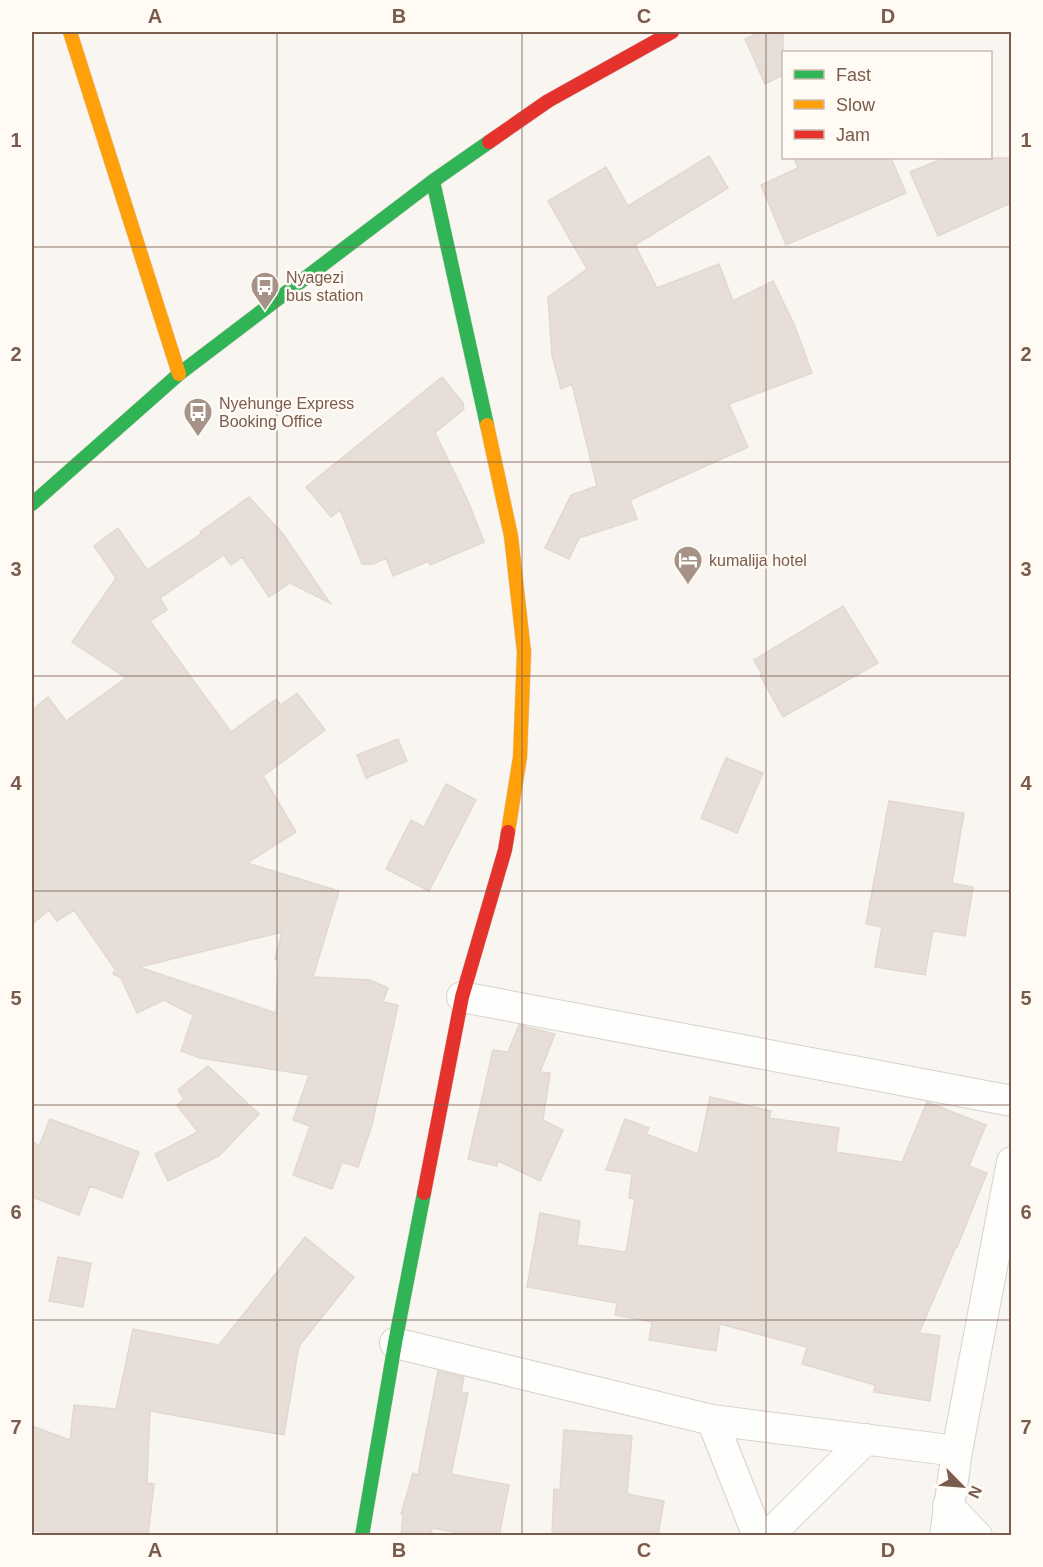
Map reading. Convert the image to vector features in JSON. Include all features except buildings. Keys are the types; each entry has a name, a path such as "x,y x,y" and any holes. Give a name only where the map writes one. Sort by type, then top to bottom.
{"main road":[{"path":"70,32 179,374"},
{"path":"32,504 179,374 433,181 548,101 672,32"},
{"path":"362,1536 395,1343 462,997 505,850 520,757 524,652 511,536 433,181"}],"street":[{"path":"462,997 1011,1101"},
{"path":"945,1536 957,1451 1011,1162"},
{"path":"395,1343 712,1420 957,1451"},
{"path":"712,1420 758,1536"},
{"path":"768,1536 866,1439"},
{"path":"948,1506 977,1536"}],"traffic: fast":[{"path":"32,504 179,374 433,181 489,142"},
{"path":"433,181 487,425"},
{"path":"362,1536 395,1343 424,1193"}],"traffic: slow":[{"path":"70,32 179,374"},
{"path":"487,425 511,536 524,652 520,757 508,832"}],"traffic: jam":[{"path":"489,142 548,101 672,32"},
{"path":"424,1193 462,997 505,850 508,832"}],"place":[{"name":"Nyagezi bus station","path":"265,312"},
{"name":"Nyehunge Express Booking Office","path":"198,438"},
{"name":"kumalija hotel","path":"688,586"}]}
